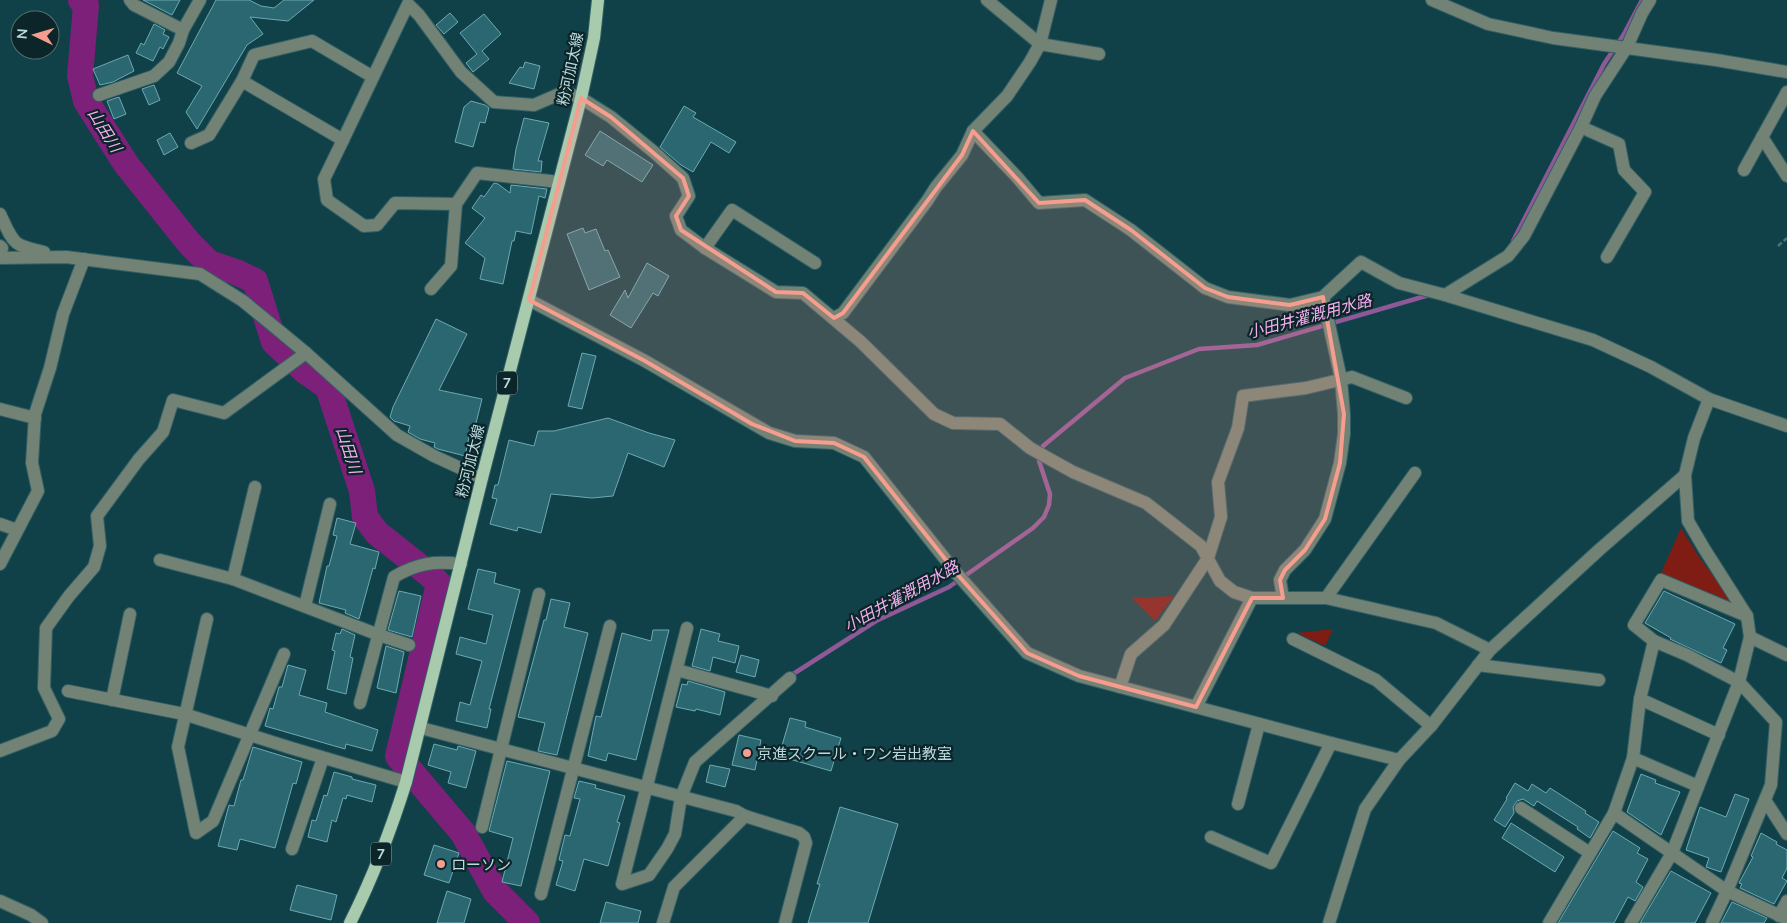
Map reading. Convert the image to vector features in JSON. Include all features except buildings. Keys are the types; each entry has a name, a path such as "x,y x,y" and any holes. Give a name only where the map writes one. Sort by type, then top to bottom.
{"main road":[{"name":"粉河加太線","path":"350,923 368,888 391,830 421,728 482,478 581,98 594,38 598,0"}],"street":[{"path":"130,0 134,5 183,30"},
{"path":"99,96 154,76 169,62 180,43 183,30 200,0"},
{"path":"986,0 1040,44 1099,54"},
{"path":"834,318 843,313 928,201 936,186 962,156 973,132 1007,96 1040,44 1051,0"},
{"path":"1432,0 1447,3 1488,24 1553,38 1627,47 1787,72"},
{"path":"1445,295 1508,256 1524,236 1581,127 1595,96 1627,47 1650,0"},
{"path":"456,204 395,203 377,225 364,226 327,200 324,179 373,77 404,2 419,14 461,72 494,102 534,105 564,92 581,98 611,117 683,178 689,196 676,216 681,230 705,248 776,292 803,292 861,342 934,414 953,423 1000,424 1030,448 1072,472 1146,503 1201,546 1220,581 1234,592 1252,598 1326,598 1436,623 1490,650"},
{"path":"191,143 209,135 242,81 254,55 312,41 373,77"},
{"path":"242,81 343,140"},
{"path":"1744,170 1787,92"},
{"path":"1581,127 1619,144 1624,170 1645,192 1607,257"},
{"path":"973,132 1017,177 1039,203 1085,200 1131,230 1205,288 1228,297 1290,305 1323,297 1362,262 1399,283 1593,340 1650,367 1709,399 1787,426"},
{"path":"1762,137 1787,176"},
{"path":"430,289 451,266 456,204 478,173 559,182"},
{"path":"705,248 732,210 815,263"},
{"path":"0,214 9,234 20,246 66,257 200,274 243,301 306,353 397,435 434,456 482,478"},
{"path":"0,246 2,248 0,259 66,257"},
{"path":"0,564 38,491 32,463 35,418 64,314 84,259"},
{"path":"1282,598 1280,580 1285,570 1305,550 1326,519 1340,463 1344,434 1341,379 1323,297"},
{"path":"529,300 645,361 769,433 795,441 834,443 864,457 957,574 1027,653 1079,676 1399,760"},
{"path":"0,751 52,731 59,719 44,688 46,628 69,596 94,567 100,546 97,516 139,460 163,432 173,400 224,414 306,353"},
{"path":"1120,687 1131,654 1164,625 1208,558 1220,517 1218,482 1238,428 1243,396 1306,388 1352,376 1406,398"},
{"path":"1631,923 1672,853 1739,682 1750,637 1747,616 1688,521 1685,475 1694,438 1709,399"},
{"path":"0,409 35,418"},
{"path":"1326,598 1415,473"},
{"path":"1329,923 1366,809 1399,760 1432,726 1490,650 1599,550 1685,475"},
{"path":"233,579 254,487"},
{"path":"305,606 330,504"},
{"path":"0,524 18,530"},
{"path":"160,560 233,579 409,645"},
{"path":"360,703 394,577 405,570 426,563 461,564"},
{"path":"1712,923 1771,785 1776,722 1739,682 1687,655 1654,641 1634,625 1662,580 1747,616"},
{"path":"482,826 539,594"},
{"path":"1196,707 1252,598"},
{"path":"112,700 130,614"},
{"path":"207,619 178,747 196,833 213,821 284,654"},
{"path":"542,894 610,626"},
{"path":"687,628 648,788 622,884 649,875 676,834 681,797 694,762 772,696 790,678"},
{"path":"1750,637 1787,655"},
{"path":"1293,639 1376,680 1432,726"},
{"path":"1549,923 1614,812 1633,758 1640,699 1654,641"},
{"path":"1478,665 1599,680"},
{"path":"677,670 772,696"},
{"path":"68,691 184,714 406,782"},
{"path":"1640,699 1718,735"},
{"path":"1238,804 1259,724"},
{"path":"421,728 736,812 799,833 804,837 806,843 785,923"},
{"path":"1211,837 1271,864 1332,743"},
{"path":"292,849 323,758"},
{"path":"1633,758 1698,786"},
{"path":"1765,800 1787,834"},
{"path":"1521,808 1590,853"},
{"path":"1614,812 1727,891 1783,919 1787,900"},
{"path":"663,923 674,887 745,816"},
{"path":"0,901 31,915 42,923"}],"path":[{"path":"1778,246 1787,238"}],"highlighted area":[{"path":"581,98 611,117 683,178 689,196 676,216 681,230 776,292 803,293 834,318 843,313 962,155 973,131 1039,203 1085,200 1131,230 1205,288 1228,297 1290,305 1323,297 1344,414 1340,463 1325,519 1305,550 1285,570 1280,580 1283,598 1252,598 1196,707 1079,676 1027,653 957,574 864,457 834,443 795,441 752,424 645,361 529,300"}],"shaded area":[{"path":"1681,528 1699,557 1735,605 1661,573"},
{"path":"1174,596 1155,621 1132,598"},
{"path":"1333,629 1325,646 1297,633"}],"waterway":[{"name":"山田川","path":"81,0 86,5 80,76 86,101 126,164 189,243 209,263 255,281 274,342 305,371 328,387 362,491 365,517 377,533 439,584 398,756 463,833 495,891 527,923"},
{"name":"小田井灌漑用水路","path":"1513,241 1604,64 1624,34 1642,0"},
{"name":"小田井灌漑用水路","path":"790,676 876,621 949,587 1033,528 1044,517 1049,505 1050,494 1039,461 1043,446 1125,378 1199,349 1257,345 1429,295"}],"place":[{"name":"京進スクール・ワン岩出教室","path":"747,753"},
{"name":"ローソン","path":"441,864"}]}
